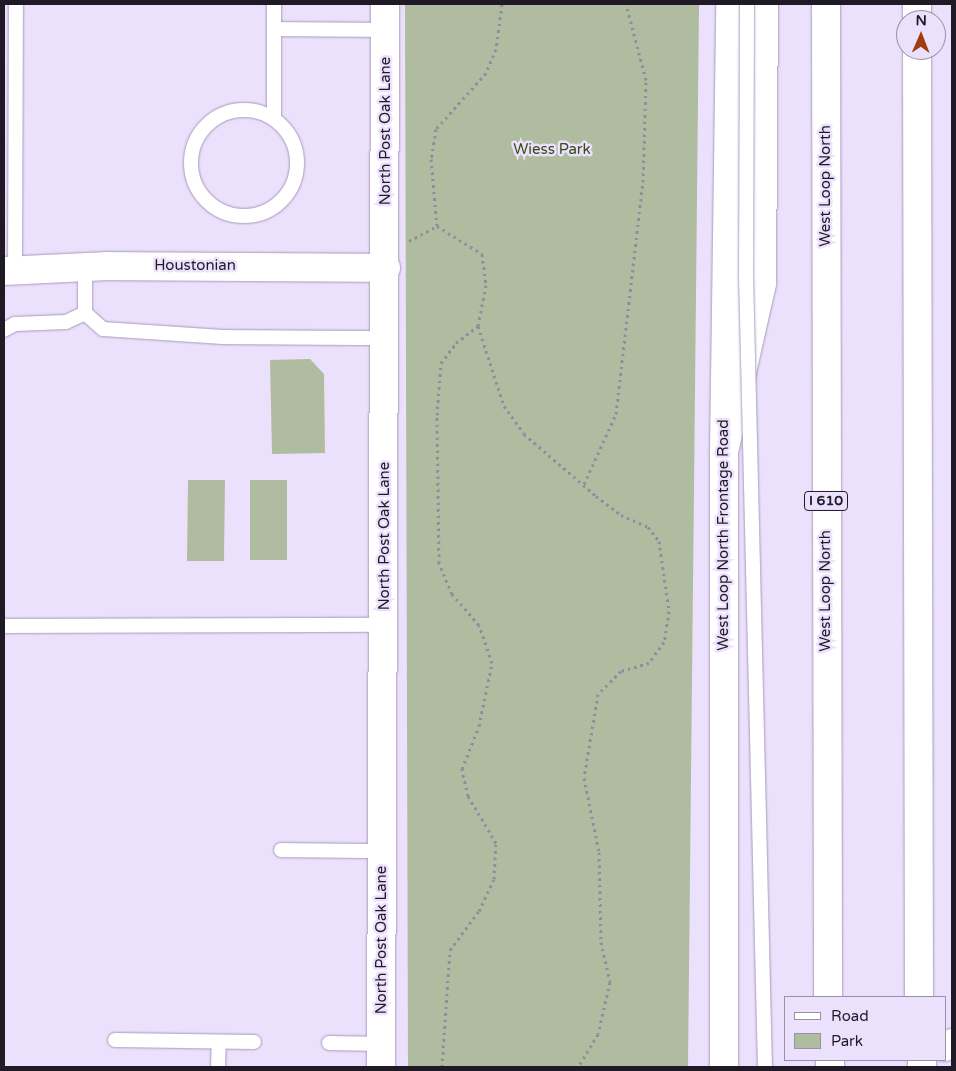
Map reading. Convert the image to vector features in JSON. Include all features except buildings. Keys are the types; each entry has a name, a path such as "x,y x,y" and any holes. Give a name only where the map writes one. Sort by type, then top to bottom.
{"main road":[{"name":"West Loop North Frontage Road","path":"724,1067 724,452 730,4"},
{"path":"724,452 762,283 764,4"},
{"name":"West Loop North","path":"826,4 828,996"},
{"name":"North Post Oak Lane","path":"381,1056 386,338 385,17"},
{"path":"917,60 919,989"},
{"name":"Houstonian","path":"10,271 85,267 386,261"},
{"path":"723,1017 745,1067"}],"lane":[{"path":"10,271 16,4"},
{"path":"274,4 274,119 294,143 298,158 291,189 282,202 253,216 222,212 209,203 192,176 194,144 202,130 214,119 244,110 274,119"},
{"path":"747,4 746,275 765,1067"},
{"path":"274,30 385,17"},
{"path":"85,267 85,313 103,329 224,337 386,338"},
{"path":"4,330 15,324 66,322 85,313"},
{"path":"4,626 384,625"},
{"path":"281,850 383,850"},
{"path":"115,1040 254,1042"},
{"path":"218,1067 219,1042"},
{"path":"329,1043 381,1056"}],"path":[{"path":"437,226 431,182 436,129 486,73 496,49 502,4"},
{"path":"584,484 616,414 643,182 646,80 626,4"},
{"path":"386,261 437,226"},
{"path":"437,226 482,254 486,285 478,326 504,406 524,434 622,515 648,527 659,541 668,611 664,642 649,663 621,671 598,694 584,778 599,852 601,942 610,982 598,1034 578,1067"},
{"path":"442,1067 450,950 478,911 494,879 496,843 468,796 462,769 479,726 492,663 479,625 452,594 439,563 437,415 441,363 456,343 478,326"}],"green space":[{"name":"Wiess Park","path":"405,4 699,4 688,1067 408,1067"},
{"path":"310,359 324,374 325,453 272,454 270,360"},
{"path":"188,480 225,480 224,561 187,561"},
{"path":"250,480 287,480 287,560 250,560"}]}
